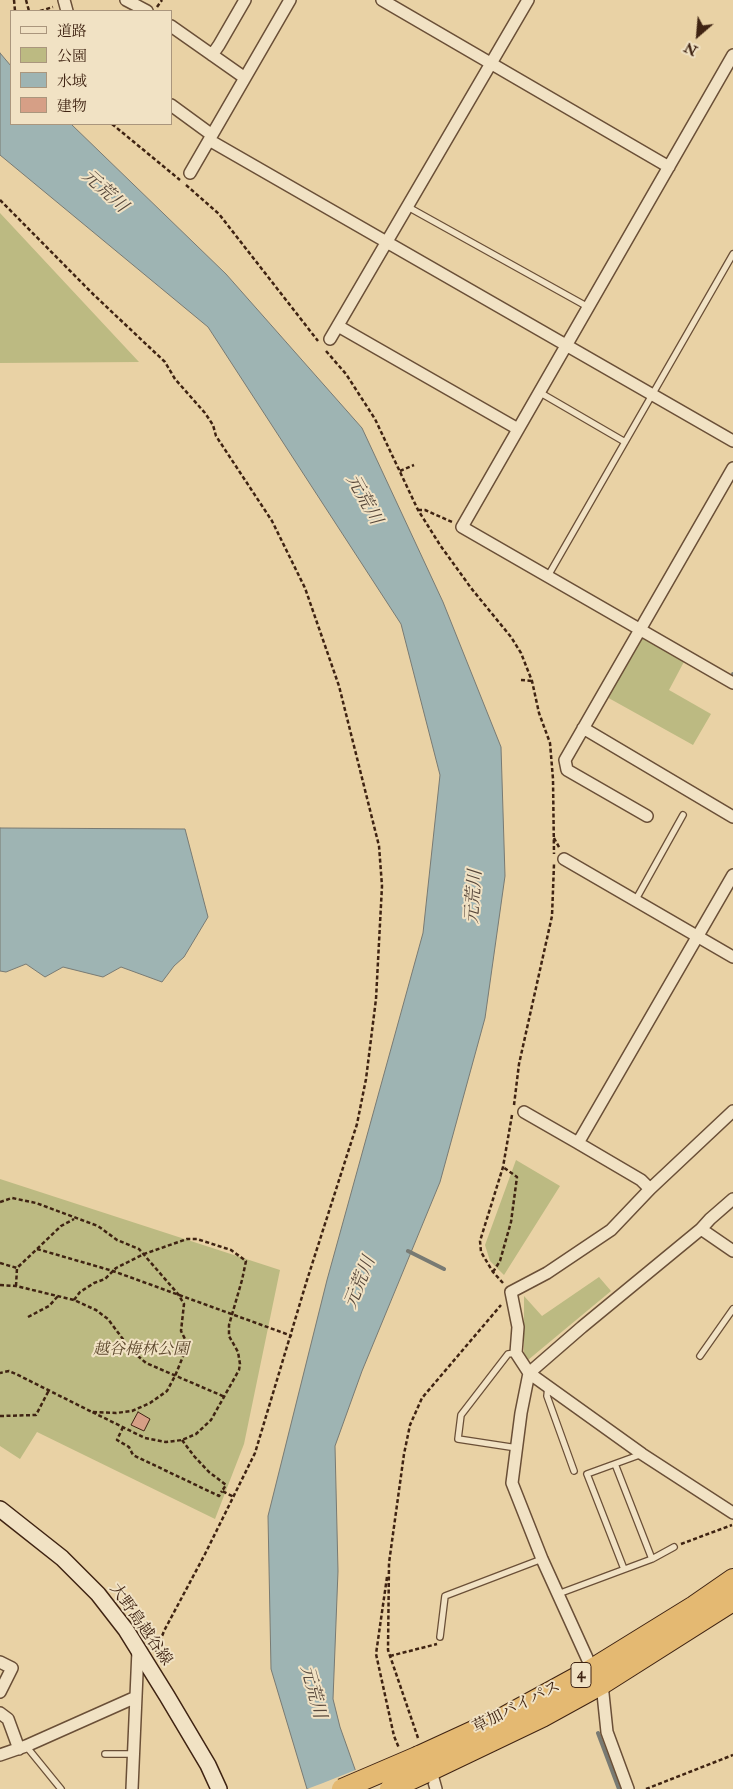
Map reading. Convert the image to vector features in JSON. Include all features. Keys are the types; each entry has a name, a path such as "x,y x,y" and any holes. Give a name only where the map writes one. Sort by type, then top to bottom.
{"highway":[{"name":"草加バイパス","path":"597,1677 733,1579"},
{"name":"草加バイパス","path":"390,1789 423,1766 506,1716 597,1677 733,1601"},
{"name":"草加バイパス","path":"342,1789 423,1766"}],"main road":[{"name":"大野島越谷線","path":"0,1508 82,1576 98,1594 126,1630 190,1732 219,1789"}],"street":[{"path":"126,0 145,10"},
{"path":"212,55 245,0"},
{"path":"190,173 290,0"},
{"path":"382,0 669,167"},
{"path":"330,339 528,0"},
{"path":"172,27 245,78"},
{"path":"733,55 462,527 733,683"},
{"path":"172,106 210,137 387,242 733,441"},
{"path":"338,326 518,429"},
{"path":"647,816 567,770 564,760 733,468"},
{"path":"583,728 733,817"},
{"path":"564,858 733,957"},
{"path":"578,1143 733,875"},
{"path":"733,1111 650,1189 611,1230 547,1273 511,1292 518,1328 516,1352 530,1373 642,1454 733,1513"},
{"path":"524,1112 641,1180 650,1189"},
{"path":"628,1789 608,1732 597,1677 542,1559 512,1483 521,1413 530,1373 733,1200"},
{"path":"701,1229 733,1251"},
{"path":"132,1789 138,1650"},
{"path":"0,1662 12,1668 0,1692"},
{"path":"0,1755 136,1697"},
{"path":"0,1713 8,1719 22,1747"}],"lane":[{"path":"408,207 588,307"},
{"path":"548,576 733,254"},
{"path":"540,392 625,442"},
{"path":"635,901 683,814"},
{"path":"700,1356 733,1309"},
{"path":"516,1352 508,1354 461,1415 458,1439 517,1448"},
{"path":"548,1386 547,1396 574,1470"},
{"path":"624,1569 587,1474 642,1454"},
{"path":"615,1464 652,1559"},
{"path":"558,1594 652,1559 674,1547"},
{"path":"440,1637 445,1596 542,1559"},
{"path":"22,1747 61,1789"},
{"path":"105,1754 134,1754"}],"path":[{"path":"113,125 219,214 346,374 375,419 418,510 440,546 511,637 520,653 532,680 539,712 550,743 554,874 552,916 519,1064 503,1167 480,1241 481,1252 493,1272 511,1292 431,1386 416,1410 410,1425 404,1454 376,1654 394,1736 423,1766"},
{"path":"0,200 94,295 165,362 175,379 205,413 213,425 216,436 272,522 305,588 339,686 379,846 382,886 376,999 366,1079 357,1124 307,1280 292,1336 255,1454 164,1631 149,1667"},
{"path":"400,471 414,465"},
{"path":"418,510 425,510 462,527"},
{"path":"521,680 532,680"},
{"path":"493,1272 500,1261 511,1222 516,1177 503,1167"},
{"path":"0,1202 12,1198 21,1199 98,1226 117,1240 139,1249 178,1294 184,1304 181,1331 186,1341 186,1349 175,1376 166,1391 150,1403 132,1411 116,1414 92,1412"},
{"path":"16,1286 17,1268 61,1226 76,1218"},
{"path":"0,1374 9,1371 16,1374 145,1438 166,1442 182,1440 196,1434 211,1420 239,1370 238,1352 229,1336 229,1325 246,1260 231,1250 198,1238 187,1239 144,1254 116,1268 105,1279 94,1283 80,1292 74,1300"},
{"path":"37,1249 114,1271 292,1336"},
{"path":"0,1263 17,1268"},
{"path":"0,1285 16,1286 74,1300 96,1310 108,1319 130,1350 146,1363 225,1396"},
{"path":"28,1317 49,1306 58,1296"},
{"path":"0,1416 36,1415 49,1390"},
{"path":"123,1427 117,1440 129,1447 133,1455 220,1496 226,1485 209,1472 182,1440"},
{"path":"222,1491 234,1497"},
{"path":"674,1547 733,1524"},
{"path":"389,1564 388,1650 423,1766"},
{"path":"390,1656 436,1645 440,1637"},
{"path":"646,1789 733,1755"}],"green space":[{"path":"0,213 139,362 0,363"},
{"path":"641,633 686,658 669,690 711,714 693,745 605,696"},
{"path":"516,1160 560,1186 504,1275 490,1261 485,1245"},
{"name":"越谷梅林公園","path":"0,1179 280,1270 244,1444 215,1519 37,1432 20,1459 0,1446"},
{"path":"599,1277 611,1291 528,1360 524,1353 524,1296 542,1316"}],"water":[{"name":"元荒川","path":"0,53 10,65 10,125 72,125 226,274 362,428 443,602 501,747 505,876 485,1018 440,1182 362,1371 335,1446 338,1571 333,1699 340,1727 362,1789 307,1789 271,1669 268,1516 327,1280 423,933 440,775 401,624 208,327 0,155"},
{"path":"0,828 185,829 208,917 184,957 174,966 162,982 121,967 103,977 63,967 45,977 26,964 6,972 0,971"}],"pier":[{"path":"358,1769 365,1789 307,1789 323,1783"}],"building":[{"path":"138,1412 150,1419 144,1431 131,1425"}],"waterway":[{"path":"408,1251 444,1269"},
{"path":"598,1733 619,1789"}]}
